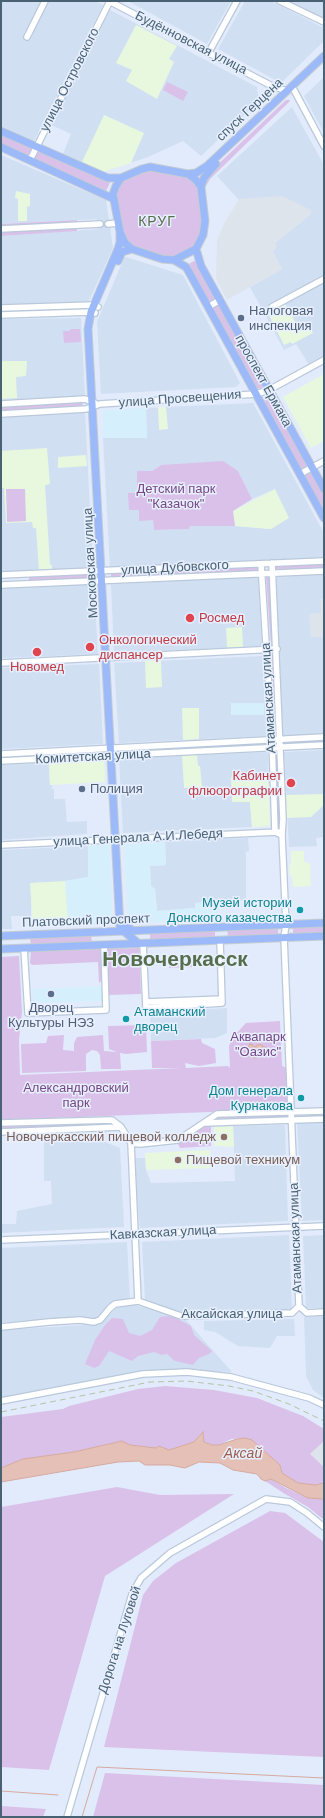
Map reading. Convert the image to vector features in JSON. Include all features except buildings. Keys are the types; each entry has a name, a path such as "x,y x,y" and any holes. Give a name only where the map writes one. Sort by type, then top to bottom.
{"main road":[{"name":"спуск Герцена","path":"200,187 210,169 324,56"},
{"name":"спуск Герцена","path":"188,174 196,173 207,166 281,97 324,62"},
{"path":"1,131 108,178 122,178 150,167 188,174 196,180 200,187 205,228 201,242 196,249 174,260 162,259 132,249 125,243 120,232 114,199 114,190 122,178"},
{"path":"1,148 114,199"},
{"name":"Московская улица","path":"120,232 118,249 94,309 91,329 112,756 122,924 134,931"},
{"name":"Московская улица","path":"94,309 120,255 125,250 132,249"},
{"name":"проспект Ермака","path":"196,249 201,266 324,489"},
{"name":"проспект Ермака","path":"174,260 186,267 189,272 324,518"},
{"name":"Московская улица","path":"117,839 120,928 122,932"},
{"name":"Платовский проспект","path":"1,936 324,923"},
{"path":"112,932 120,924"},
{"path":"220,927 220,940"},
{"path":"122,932 140,943"},
{"path":"24,935 24,948"},
{"name":"Платовский проспект","path":"1,949 324,936"}],"street":[{"path":"27,37 45,1"},
{"name":"Будённовская улица","path":"110,1 272,86 290,91"},
{"name":"улица Островского","path":"30,160 110,1"},
{"path":"209,52 237,1"},
{"path":"280,1 324,22"},
{"name":"Будённовская улица","path":"272,86 281,97"},
{"path":"290,91 324,146"},
{"path":"108,224 118,223"},
{"path":"1,229 100,224"},
{"path":"272,307 324,279"},
{"path":"208,307 220,300"},
{"path":"1,308 94,309"},
{"path":"1,315 94,309"},
{"name":"улица Просвещения","path":"1,414 86,408 95,404 256,394 269,390 324,360"},
{"name":"улица Просвещения","path":"1,404 85,399 95,404"},
{"path":"300,474 324,461"},
{"name":"улица Дубовского","path":"1,575 324,561"},
{"name":"Атаманская улица","path":"272,563 277,649 286,925 284,937 299,1306"},
{"name":"Атаманская улица","path":"261,564 276,832"},
{"path":"190,567 191,576"},
{"name":"улица Дубовского","path":"1,585 324,571"},
{"path":"26,574 27,584"},
{"path":"1,663 277,649"},
{"name":"Комитетская улица","path":"1,754 324,737"},
{"path":"184,744 184,752"},
{"name":"Комитетская улица","path":"1,761 324,745"},
{"path":"34,752 35,759"},
{"path":"276,832 283,833"},
{"name":"улица Генерала А.И.Лебедя","path":"1,845 276,832"},
{"path":"140,943 146,1005 222,1003 220,940"},
{"path":"24,948 28,1013 106,1010 104,944"},
{"path":"131,1143 175,1142 217,1114 324,1111"},
{"path":"204,1124 324,1119"},
{"path":"1,1123 108,1120 117,1123 121,1127 131,1143 138,1301"},
{"path":"1,1132 121,1127"},
{"name":"Кавказская улица","path":"1,1240 324,1226"},
{"name":"Аксайская улица","path":"1,1327 80,1320 94,1322 100,1320 115,1304 138,1301 181,1316 292,1314 299,1306 307,1313 324,1312"},
{"path":"1,1401 143,1374 187,1372 231,1377 309,1398 324,1405"},
{"name":"Дорога на Луговой","path":"67,1817 132,1594 141,1578 170,1553 266,1499 290,1502 307,1513 324,1527"}],"shaded area":[{"path":"1,1 95,1 103,5 34,141 1,126"},
{"path":"128,1 231,1 207,44"},
{"path":"245,1 271,1 324,28 324,41 281,83 218,49"},
{"path":"287,1 324,1 324,19"},
{"path":"110,10 257,87 259,101 201,156 183,141 148,157 103,172 63,154 71,134 49,124"},
{"path":"136,25 177,46 169,59 174,62 157,99 126,81 132,70 116,63"},
{"path":"324,77 324,133 304,96"},
{"path":"292,107 324,165 324,357 309,365 296,344 284,350 250,287 282,269 272,251 275,243 311,214 311,210 239,200 217,176"},
{"path":"104,115 144,133 131,163 103,172 82,162"},
{"path":"1,155 106,200 113,248 89,301 86,303 1,305 1,236 98,229 97,219 1,224"},
{"path":"16,191 30,194 30,206 27,207 27,221 18,221 18,199 15,198"},
{"path":"282,196 311,210 311,214 275,243 277,246 273,252 282,269 227,300 216,278 217,240 225,222 239,199"},
{"path":"126,257 183,275 240,383 236,387 101,394 97,322 124,258"},
{"path":"285,304 298,327 307,322 313,333 292,344 291,342 284,345 268,313"},
{"path":"81,318 85,396 1,400 1,319"},
{"path":"1,361 27,361 26,376 16,377 17,398 1,399"},
{"path":"324,374 324,441 311,448 283,397"},
{"path":"253,403 324,533 324,558 110,568 103,438 147,438 146,408","holes":["161,465 238,471 252,499 275,489 271,529 235,526 189,526 189,529 154,530 153,520 139,510 137,471 152,471"]},
{"path":"158,407 166,407 168,429 159,430"},
{"path":"146,408 147,438 103,438 103,410"},
{"path":"85,411 93,569 1,572 1,416"},
{"path":"47,448 50,484 45,485 50,565 52,565 52,571 39,571 36,528 33,528 32,522 6,523 4,488 1,488 1,451"},
{"path":"86,455 87,466 58,468 58,457"},
{"path":"275,489 289,518 271,529 235,526 233,511"},
{"path":"324,574 324,734 283,736 276,577"},
{"path":"258,577 262,646 114,653 111,584"},
{"path":"94,584 98,654 1,658 1,589"},
{"path":"320,599 324,599 324,637 311,637 309,614 321,613"},
{"path":"242,627 243,647 227,647 226,628"},
{"path":"262,656 267,736 119,743 114,663"},
{"path":"145,661 161,661 162,687 146,688"},
{"path":"99,664 103,744 1,749 1,668"},
{"path":"231,703 264,703 264,715 231,715"},
{"path":"182,708 199,708 199,739 183,740"},
{"path":"324,750 324,837 316,838 317,846 289,847 284,752"},
{"path":"268,752 268,776 231,777 250,802 252,827 123,833 119,759"},
{"path":"197,754 202,787 184,788 182,755"},
{"path":"104,760 105,782 50,785 49,763"},
{"path":"49,763 50,785 52,785 52,789 54,789 54,799 65,799 67,822 87,821 87,834 1,840 1,765"},
{"path":"268,776 270,825 252,827 250,802 232,802 231,777"},
{"path":"323,794 324,805 311,817 287,818 286,795"},
{"path":"248,838 249,851 246,852 246,900 195,903 195,908 157,911 155,889 151,887 150,866 166,865 165,842"},
{"path":"165,842 166,865 150,866 151,886 155,889 157,911 195,908 195,903 218,902 218,919 128,923 124,845"},
{"path":"109,845 113,924 68,926 65,881 88,877 88,846"},
{"path":"88,846 89,877 58,882 31,883 31,916 11,916 12,929 1,929 1,850"},
{"path":"291,851 304,851 304,861 310,864 311,886 293,887 292,876 290,876 289,870 291,863"},
{"path":"65,881 68,926 33,927 30,883"},
{"path":"102,986 102,1001 33,1003 33,989"},
{"path":"227,1008 227,1033 215,1038 151,1041 150,1012"},
{"path":"324,1121 324,1220 302,1221 297,1122"},
{"path":"285,1125 288,1221 140,1228 133,1158 145,1158 146,1170 151,1183 235,1181 233,1126"},
{"name":"Новочеркасский пищевой колледж","path":"233,1126 234,1147 214,1146 214,1127"},
{"path":"85,1134 120,1148 124,1227 1,1233 1,1224 16,1224 17,1211 52,1204 51,1181 44,1181 44,1135"},
{"name":"Пищевой техникум","path":"210,1150 211,1168 146,1170 145,1153"},
{"path":"289,1235 292,1310 180,1314 146,1303 142,1242"},
{"path":"324,1235 324,1308 306,1308 303,1236"},
{"path":"127,1242 130,1299 115,1303 99,1318 1,1322 1,1248"},
{"path":"135,1305 186,1320 232,1372 151,1370 1,1399 1,1330 101,1324 117,1307"},
{"path":"324,1316 324,1398 313,1390 306,1376 304,1317"},
{"path":"294,1319 295,1336 277,1336 270,1348 238,1346 215,1332 204,1330 204,1321"},
{"path":"324,1441 324,1467 310,1454"}],"green space":[{"path":"167,82 188,92 183,101 163,90"},
{"path":"286,100 290,101 210,179 203,191 206,178 212,170"},
{"path":"1,135 32,149 29,157 1,145"},
{"path":"38,151 110,183 106,191 34,159"},
{"path":"151,170 186,177 192,180 197,187 202,231 195,246 172,257 167,258 135,248 124,238 117,198 119,187 124,181 142,172"},
{"path":"77,220 77,224 1,228 1,224"},
{"path":"77,227 77,231 1,236 1,231"},
{"path":"196,260 266,388 255,389 187,265"},
{"path":"71,329 80,329 81,342 64,343 63,331 69,331"},
{"path":"271,398 309,467 300,472 261,400"},
{"path":"82,400 83,407 1,412 1,405"},
{"name":"Детский парк \"Казачок\"","path":"223,461 238,471 252,499 233,511 235,526 190,526 189,529 154,530 153,520 139,521 139,510 129,510 128,493 137,493 137,471 152,471 161,465"},
{"path":"312,471 324,493 324,515 303,476"},
{"path":"6,489 25,489 26,521 7,522"},
{"path":"324,563 324,568 274,571 274,565"},
{"path":"260,566 260,571 192,575 192,569"},
{"path":"190,569 190,574 111,577 111,572"},
{"path":"94,573 95,578 29,581 29,576"},
{"path":"266,576 270,576 273,646 271,646"},
{"path":"271,651 274,651 278,736 275,736"},
{"path":"268,741 268,746 186,751 185,746"},
{"path":"274,751 279,751 282,826 277,826"},
{"path":"324,925 324,932 293,934 293,926"},
{"path":"278,927 278,935 228,937 227,928"},
{"path":"215,929 215,937 150,940 150,932"},
{"path":"91,934 92,943 31,946 30,937"},
{"path":"102,947 104,978 99,983 98,962 32,965 30,963 31,951"},
{"path":"139,948 141,994 108,995 106,949"},
{"name":"Александровский парк","path":"19,956 22,1012 19,1040 20,1075 181,1068 152,1068 151,1041 201,1039 202,1043 215,1049 216,1063 199,1066 185,1063 186,1068 228,1066 230,1068 229,1046 233,1037 246,1023 280,1021 282,1066 287,1068 289,1109 1,1120 1,957"},
{"path":"216,962 216,966 169,968 169,964"},
{"path":"146,1025 147,1052 126,1054 120,1053 121,1069 101,1069 100,1055 97,1051 92,1050 86,1054 86,1071 22,1073 21,1044 46,1043 48,1036 64,1035 63,1050 74,1051 74,1043 77,1037 103,1035 104,1051 117,1052 109,1049 108,1026"},
{"path":"289,1114 289,1118 217,1120 217,1116"},
{"path":"107,1122 107,1125 1,1130 1,1126"},
{"path":"206,1125 211,1126 211,1146 180,1148 178,1144"},
{"path":"160,1317 174,1317 191,1326 194,1335 212,1351 209,1354 199,1358 193,1365 175,1361 167,1354 162,1355 154,1352 138,1356 132,1361 109,1351 99,1366 94,1368 85,1364 95,1340 105,1325 112,1318 123,1319 129,1333 140,1336 152,1330"},
{"path":"165,1386 214,1390 257,1398 303,1416 324,1429 324,1441 310,1454 324,1467 324,1483 316,1485 298,1483 282,1473 280,1465 252,1440 245,1438 231,1439 219,1445 212,1445 204,1442 203,1432 194,1442 169,1450 159,1446 156,1448 130,1445 122,1441 74,1452 23,1459 1,1468 1,1417 63,1409 69,1406 138,1389"},
{"path":"271,1479 308,1498 324,1499 324,1520 308,1507 265,1481"},
{"path":"117,1487 160,1495 234,1494 105,1576 49,1770 1,1767 1,1507"},
{"path":"270,1511 285,1513 324,1542 324,1757 104,1747 143,1595 153,1581 176,1563"},
{"path":"105,1773 324,1785 324,1817 93,1817"},
{"path":"1,1806 46,1809 43,1817 1,1817"}],"water":[{"path":"250,1044 253,1045 253,1048 259,1044 266,1048 263,1054 255,1058 249,1056 247,1049"},
{"name":"Аксай","path":"203,1432 204,1442 212,1445 219,1445 245,1438 252,1440 280,1465 282,1473 298,1483 316,1485 324,1483 324,1499 308,1498 271,1479 265,1481 257,1474 233,1470 220,1463 199,1462 185,1468 170,1465 145,1465 139,1461 118,1462 1,1482 1,1468 23,1459 74,1452 122,1441 130,1445 156,1448 159,1446 169,1450 194,1442"}],"waterway":[{"path":"82,1817 97,1767 324,1778"},
{"path":"1,1791 58,1795"}],"railway":[{"path":"1,1412 150,1382 186,1381 229,1386 253,1391 289,1404 324,1421"}],"place":[{"name":"Налоговая инспекция","path":"241,318"},
{"name":"Росмед","path":"190,618"},
{"name":"Онкологический диспансер","path":"90,647"},
{"name":"Новомед","path":"37,652"},
{"name":"Кабинет флюорографии","path":"291,783"},
{"name":"Полиция","path":"82,789"},
{"name":"Музей истории Донского казачества","path":"300,910"},
{"name":"Дворец Культуры НЭЗ","path":"51,994"},
{"name":"Атаманский дворец","path":"126,1019"},
{"name":"Дом генерала Курнакова","path":"301,1098"},
{"name":"Новочеркасский пищевой колледж","path":"224,1137"},
{"name":"Пищевой техникум","path":"178,1160"}],"district":[{"name":"КРУГ","path":"157,222"},
{"name":"Новочеркасск","path":"175,960"}],"park label":[{"name":"Аквапарк \"Оазис\"","path":"258,1044"}]}
